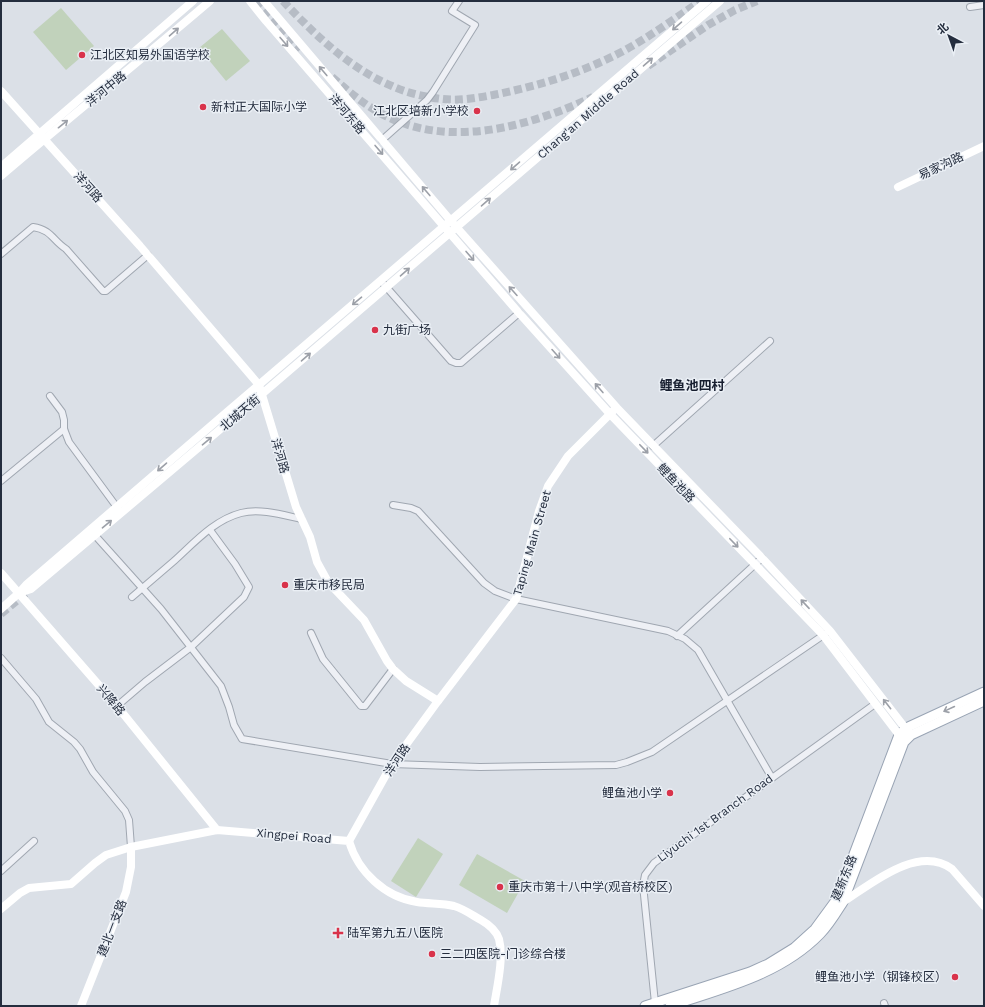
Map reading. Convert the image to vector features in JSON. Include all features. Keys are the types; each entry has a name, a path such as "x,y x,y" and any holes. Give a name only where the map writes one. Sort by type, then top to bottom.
{"main road":[{"name":"洋河中路","path":"1,176 42,137 193,1"},
{"name":"洋河中路","path":"1,167 134,66 210,1"},
{"path":"246,1 266,21"},
{"name":"洋河东路","path":"250,1 444,227"},
{"name":"洋河东路","path":"264,1 451,221"},
{"name":"Chang'an Middle Road","path":"451,221 707,1"},
{"name":"Chang'an Middle Road","path":"457,228 720,1"},
{"name":"洋河路","path":"1,91 148,255 259,385 282,464 301,519 310,537 317,562 328,582 364,620 387,662 393,669 406,681 438,701 392,764 348,841"},
{"name":"易家沟路","path":"898,187 984,146"},
{"name":"北城天街","path":"1,609 19,593 31,589 92,532 259,385 451,221"},
{"name":"鲤鱼池路","path":"451,221 617,408 762,558 827,633 905,735"},
{"name":"鲤鱼池路","path":"444,227 610,414 755,564 827,633 875,704 905,735"},
{"name":"北城天街","path":"118,510 262,394 457,228"},
{"name":"Taping Main Street","path":"438,701 516,599 539,511 548,486 568,456 617,408"},
{"name":"兴降路","path":"1,574 118,706 217,830"},
{"path":"905,735 984,692"},
{"path":"905,735 984,701"},
{"name":"建新东路","path":"670,1006 753,978 785,961 810,944 821,933 832,920 843,902 905,735"},
{"name":"建新东路","path":"645,1006 655,1005 750,972 768,964 794,948 815,929 837,899 905,735"},
{"name":"Xingpei Road","path":"1,909 25,890 34,887 71,884 100,859 114,852 131,847 217,830 348,841 352,854 359,865 374,880 392,894 404,900 455,906 465,910 488,924 499,938 500,957 494,1006"},
{"name":"建北一支路","path":"81,1006 126,892 131,867 131,847"},
{"path":"843,902 893,870 908,864 937,862 945,864 952,869 984,905"}],"street":[{"path":"382,140 427,100 475,24 452,11 459,1"},
{"path":"970,8 984,5"},
{"path":"1,254 33,227 42,229 48,232 61,246 66,249 103,292 148,255"},
{"path":"381,281 451,361 456,363 462,363 519,313"},
{"path":"653,446 770,341"},
{"path":"50,396 62,412 64,429 69,442 118,510"},
{"path":"1,482 64,429"},
{"path":"393,505 411,508 418,511 484,583 495,591 516,599 668,632 685,639 698,650 772,778"},
{"path":"132,597 199,538 220,522 241,513 258,512 301,519"},
{"path":"118,706 145,682 191,648 244,597 249,587 235,564 210,530"},
{"path":"92,532 142,588 221,686 234,725 242,739 392,764 480,767 616,765 633,760 652,752 827,633"},
{"path":"677,636 762,558"},
{"path":"311,633 323,659 361,706 365,706 393,669"},
{"path":"1,658 36,699 49,722 74,742 80,749 93,772 125,811 129,820 131,847"},
{"name":"Liyuchi 1st Branch Road","path":"655,1005 643,885 647,871 654,863 875,704"},
{"path":"1,870 34,841"}],"green space":[{"path":"61,8 94,46 66,70 33,32"},
{"path":"222,29 250,61 226,81 199,48"},
{"path":"418,838 443,854 416,897 391,881"},
{"path":"477,854 525,881 507,913 459,885"}],"tunnel":[{"path":"256,1 301,49"},
{"path":"283,1 320,38 361,70 376,79 398,88 416,94 448,100 480,97 545,83 595,65 627,49 701,1"},
{"path":"648,66 708,25 735,10 757,1"},
{"path":"332,77 361,101 380,113 406,124 432,130 460,132 487,130 515,125 568,108 593,97"},
{"path":"1,614 26,593"}],"place":[{"name":"江北区知易外国语学校","path":"82,55"},
{"name":"新村正大国际小学","path":"203,107"},
{"name":"江北区培新小学校","path":"477,111"},
{"name":"九街广场","path":"375,330"},
{"name":"重庆市移民局","path":"285,585"},
{"name":"鲤鱼池小学","path":"670,793"},
{"name":"重庆市第十八中学(观音桥校区)","path":"500,887"},
{"name":"陆军第九五八医院","path":"338,933"},
{"name":"三二四医院-门诊综合楼","path":"432,954"},
{"name":"鲤鱼池小学（钢锋校区）","path":"955,977"}],"district":[{"name":"鲤鱼池四村","path":"692,385"}]}
